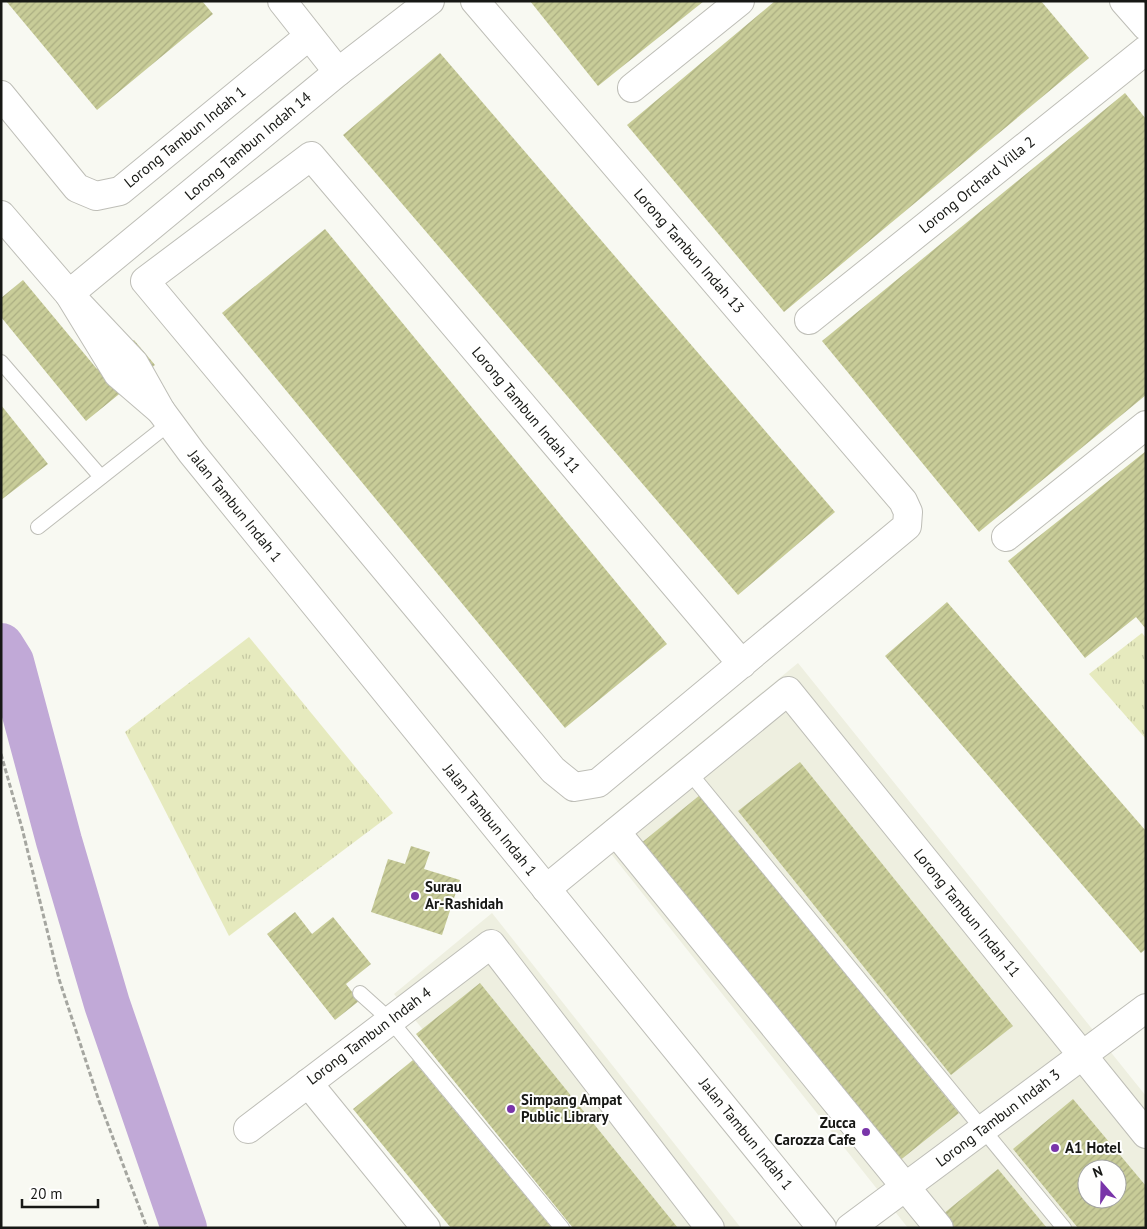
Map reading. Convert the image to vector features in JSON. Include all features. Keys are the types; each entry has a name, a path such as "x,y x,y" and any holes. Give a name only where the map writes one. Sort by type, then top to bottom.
{"street":[{"path":"282,1 338,72"},
{"name":"Lorong Tambun Indah 14","path":"69,294 338,72 430,1"},
{"name":"Lorong Tambun Indah 13","path":"475,1 903,501 908,512 907,526 742,664"},
{"path":"632,88 740,1"},
{"path":"1124,1 1146,26"},
{"name":"Lorong Tambun Indah 1","path":"1,95 77,188 96,196 120,191 309,36"},
{"name":"Lorong Orchard Villa 2","path":"809,320 1146,50"},
{"name":"Lorong Tambun Indah 11","path":"311,156 742,664 598,783 574,787 553,770 145,281 311,156"},
{"name":"Jalan Tambun Indah 1","path":"1,215 69,294 118,374 165,417 198,461 822,1228"},
{"path":"1006,537 1146,425"},
{"name":"Lorong Tambun Indah 11","path":"689,772 788,691 1146,1134"},
{"path":"546,889 689,772"},
{"path":"616,832 939,1228"},
{"name":"Lorong Tambun Indah 4","path":"248,1128 491,944 710,1228"},
{"name":"Lorong Tambun Indah 3","path":"850,1228 1146,1008"},
{"path":"308,1083 426,1228"}],"lane":[{"path":"1,362 101,477"},
{"path":"38,527 101,477 165,417"},
{"path":"689,772 1064,1228"},
{"path":"360,993 390,1020 562,1228"}],"path":[{"path":"1,754 22,828 59,979 99,1101 147,1228"}],"shaded area":[{"path":"798,663 1146,1096 1146,1228 908,1228 593,831"},
{"path":"492,913 741,1228 584,1228 394,994"}],"green space":[{"path":"1142,633 1146,638 1146,739 1089,674"},
{"path":"249,637 393,813 229,936 125,732"}],"building":[{"path":"6,1 202,1 213,14 97,110"},
{"path":"530,1 704,1 598,86"},
{"path":"775,1 1041,1 1089,58 784,312 627,125"},
{"path":"440,53 835,512 738,595 343,135"},
{"path":"1125,93 1146,119 1146,395 979,532 822,341"},
{"path":"325,229 667,644 565,728 222,313"},
{"path":"23,280 97,369 134,340 155,365 86,421 1,317 1,298"},
{"path":"1,405 48,464 1,500"},
{"path":"1146,451 1146,629 1136,617 1085,658 1008,561"},
{"path":"947,602 1146,831 1146,949 1141,953 885,656"},
{"path":"800,762 1013,1026 951,1075 738,811"},
{"path":"700,795 959,1113 893,1166 634,849"},
{"name":"Surau Ar-Rashidah","path":"411,846 430,852 424,869 460,880 442,935 371,912 388,859 405,864"},
{"path":"295,912 312,934 333,917 371,964 346,984 359,1001 335,1020 267,934"},
{"path":"480,983 678,1228 573,1228 416,1034"},
{"path":"413,1060 552,1228 451,1228 353,1109"},
{"path":"1073,1099 1123,1159 1077,1159 1077,1209 1127,1209 1127,1163 1146,1186 1146,1228 1078,1228 1013,1149"},
{"path":"998,1169 1047,1228 944,1228 937,1219"}],"waterway":[{"path":"1,646 11,662 59,841 107,1004 184,1228"}],"place":[{"name":"Surau Ar-Rashidah","path":"415,896"},
{"name":"Simpang Ampat Public Library","path":"511,1109"},
{"name":"Zucca Carozza Cafe","path":"866,1132"},
{"name":"A1 Hotel","path":"1055,1148"}]}
